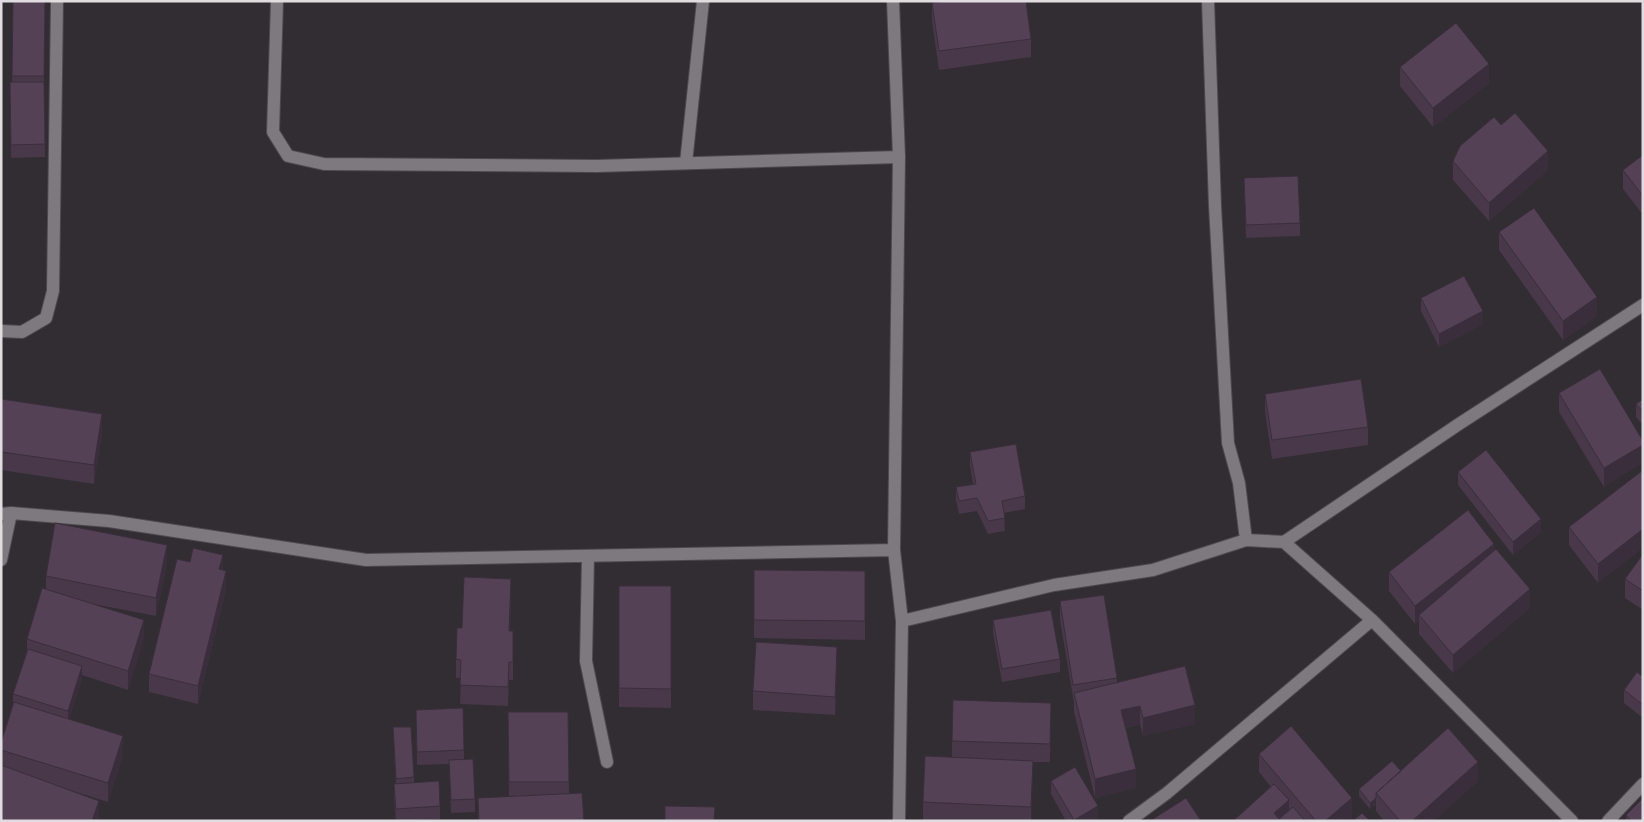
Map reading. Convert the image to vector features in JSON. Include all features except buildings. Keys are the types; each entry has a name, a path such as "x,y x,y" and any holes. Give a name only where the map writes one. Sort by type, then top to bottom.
{"street":[{"path":"1,332 22,332 46,318 53,291 57,1"},
{"path":"277,1 273,132 288,156 324,164 597,166 899,157"},
{"path":"686,163 703,1"},
{"path":"893,1 899,157 894,550 902,621 899,821"},
{"path":"1208,1 1215,206 1228,443 1239,483 1246,540"},
{"path":"902,621 1054,585 1153,570 1246,540 1284,542 1459,424 1643,305"},
{"path":"1,560 6,513 109,521 366,560 894,550"},
{"path":"1284,542 1372,620 1571,820"},
{"path":"588,556 586,662 607,762"},
{"path":"1129,821 1166,793 1372,620"},
{"path":"1608,821 1643,784"}]}
